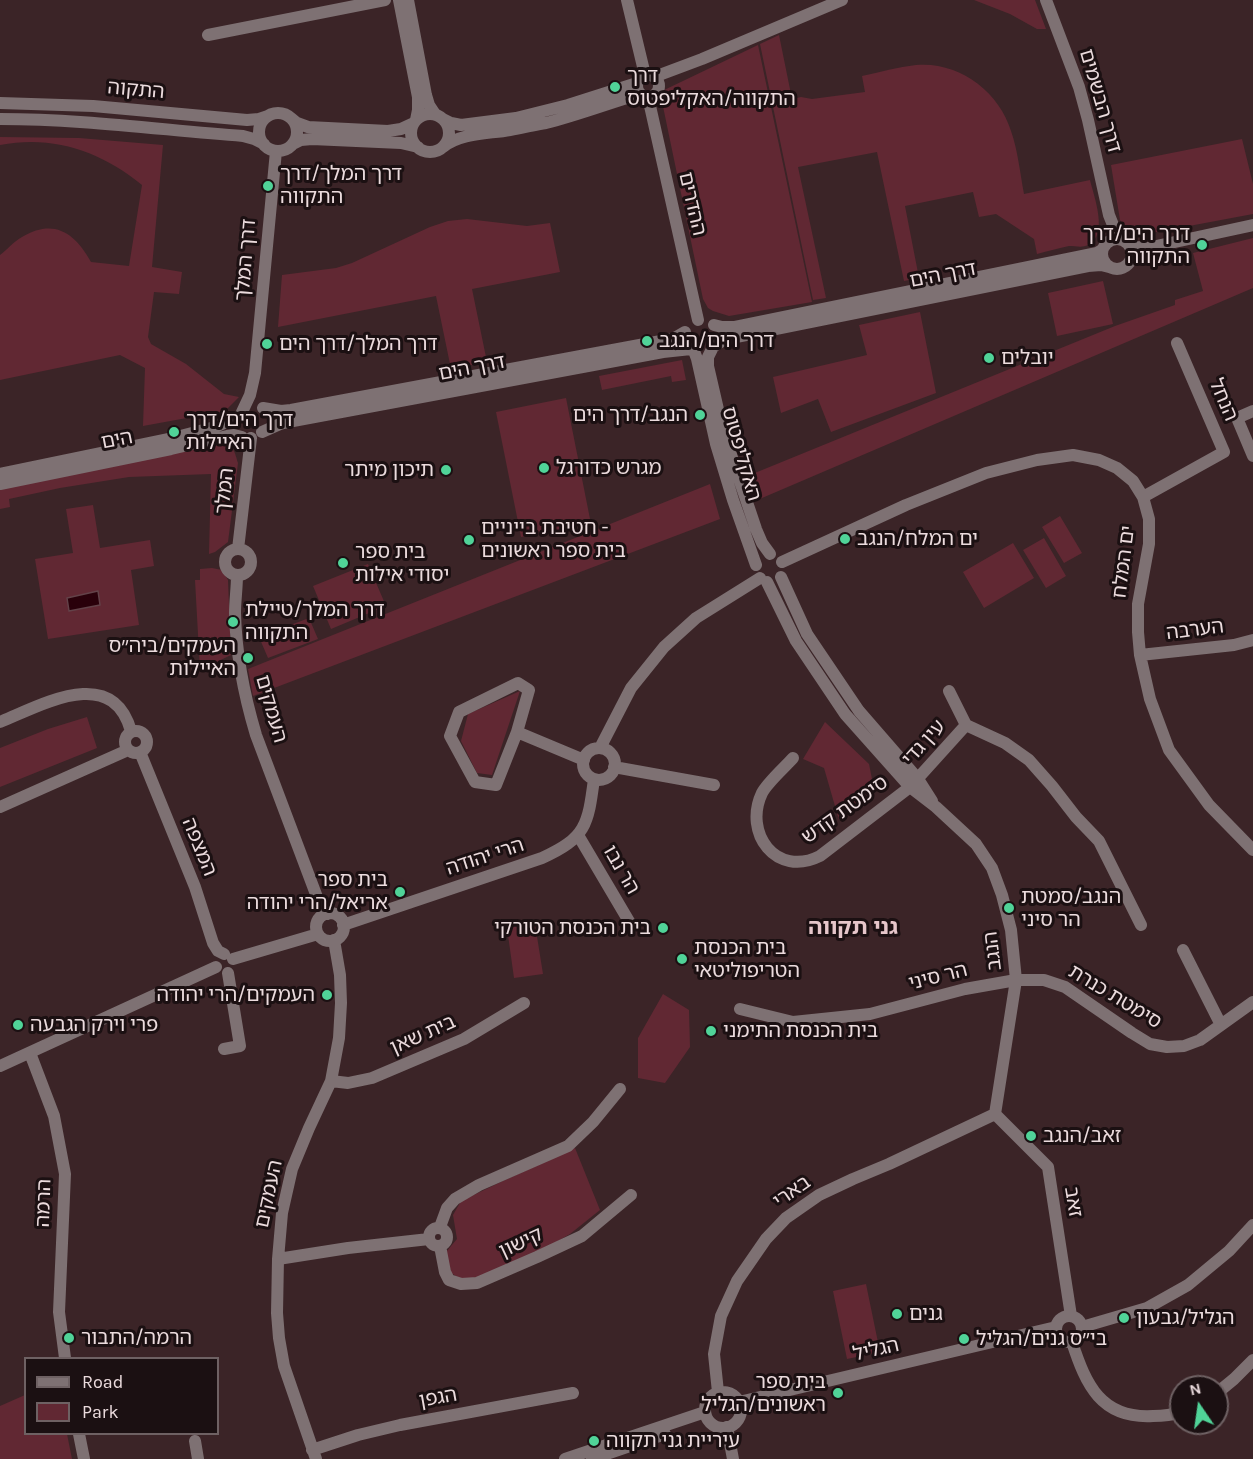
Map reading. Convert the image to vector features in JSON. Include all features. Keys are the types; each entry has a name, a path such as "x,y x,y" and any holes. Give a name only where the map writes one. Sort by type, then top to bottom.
{"street":[{"path":"207,35 385,0"},
{"path":"399,0 418,97 418,112 412,128 412,137 418,147"},
{"path":"408,0 429,105 447,123 448,140 443,147"},
{"path":"627,0 647,85"},
{"path":"647,85 509,119 461,125 451,123 439,116 426,114 401,129 388,131 308,127 280,113 274,113 262,122 259,130 264,144 276,151 285,150 301,140 312,139 401,143 429,152 438,150 463,137 517,129 579,114 647,85 702,59 842,0"},
{"name":"דרך הבשמים","path":"1046,0 1079,87 1088,120 1109,215 1110,225 1104,246"},
{"name":"ההדרים","path":"647,85 698,320"},
{"name":"התקוה","path":"0,103 112,107 247,120 268,116"},
{"path":"291,118 297,131 293,144"},
{"name":"התקוה","path":"0,119 117,124 246,136 264,144"},
{"name":"דרך המלך","path":"255,373 276,151"},
{"name":"דרך הבשמים","path":"1109,215 1116,230 1126,242"},
{"path":"1147,248 1123,268 1108,267 1102,260 1104,246 1116,238 1137,247 1147,248 1253,225"},
{"path":"1126,242 1132,250 1131,260"},
{"name":"דרך הים","path":"714,325 726,328 735,327 1007,272 1097,253 1104,246"},
{"name":"דרך הים","path":"714,347 722,341 736,337 1088,266 1108,267"},
{"path":"706,320 714,325 718,335 714,347 705,352 692,350 686,342 685,332 690,323 706,320"},
{"name":"דרך הים","path":"262,408 281,411 302,408 673,339 685,332"},
{"name":"הנחל","path":"1143,497 1224,452 1178,343"},
{"name":"האקליפטוס","path":"714,347 708,357 708,366 723,431 756,529 770,554"},
{"name":"דרך הים","path":"251,436 279,424 300,419 663,352 692,350"},
{"name":"האקליפטוס","path":"692,350 697,359 716,444 733,500 761,575"},
{"path":"255,373 257,393 267,419 265,427 251,436 237,429 237,422 250,395 255,373"},
{"path":"0,474 169,439 215,427 253,405 262,408"},
{"path":"1253,411 1237,418 1253,456"},
{"name":"הים","path":"0,484 227,436 251,436"},
{"name":"המלך","path":"238,549 251,436"},
{"name":"ים המלח","path":"782,562 906,505 986,473 1037,460 1073,455 1099,460 1117,468 1133,481 1143,497 1149,519 1149,543 1138,604 1138,632 1140,656 1150,699 1169,750 1209,805 1253,850"},
{"path":"238,549 247,553 251,564 247,572 237,575 227,571 224,561 229,552 238,549"},
{"path":"770,554 779,558 784,571 781,577 776,581 761,575 761,557 770,554"},
{"name":"העמקים","path":"237,575 235,612 238,657 249,711 317,897 327,914"},
{"path":"600,748 631,688 664,647 696,618 761,575"},
{"name":"הנגב","path":"761,575 796,641 845,714 936,807 976,844 992,868 1002,894 1011,930 1016,980 995,1114"},
{"name":"הנגב","path":"781,577 807,634 852,702 914,783"},
{"name":"הערבה","path":"1140,656 1234,645 1253,640"},
{"path":"518,683 529,690 517,732 496,785 475,782 450,736 459,712 518,683"},
{"name":"עין גדי","path":"914,783 966,725 949,692"},
{"path":"0,722 52,701 78,694 94,694 115,702 126,716 131,731"},
{"path":"966,725 1005,743 1029,760 1052,786 1076,817 1099,841 1141,925"},
{"path":"0,807 147,746 146,736 138,730 131,731 124,740 126,747 134,751"},
{"path":"517,732 584,760"},
{"path":"600,748 605,749 613,757 614,767 604,779 594,779 586,774 584,760 590,751 600,748"},
{"name":"המצפה","path":"134,751 195,887 213,943 218,951 228,957"},
{"name":"סימטת קדש","path":"793,758 763,791 756,812 757,825 764,844 772,854 797,863 811,861 820,856 914,783"},
{"path":"614,767 714,785"},
{"path":"578,836 587,819 594,779"},
{"name":"הר נבו","path":"578,836 630,923"},
{"name":"הרי יהודה","path":"343,925 542,858 562,849 578,836"},
{"path":"327,914 339,917 343,925 341,935 334,940 325,940 318,934 316,928 317,922 327,914"},
{"path":"228,957 233,969 228,973 219,972 216,960 219,956 228,957 318,934"},
{"name":"העמקים","path":"314,1454 284,1366 277,1313 278,1259 282,1213 292,1169 331,1081 339,1038 340,975 334,940"},
{"path":"1183,950 1221,1025"},
{"path":"0,1066 216,967"},
{"path":"224,1049 240,1046 228,973"},
{"name":"הר סיני","path":"740,1009 793,1022 870,1014 965,989 1016,980"},
{"name":"סימטת כנרת","path":"1016,980 1044,980 1065,987 1150,1044 1167,1047 1184,1046 1200,1040 1253,1002"},
{"name":"בית שאן","path":"331,1081 348,1083 372,1078 464,1039 524,1003"},
{"name":"הרמה","path":"30,1053 54,1116 65,1174 59,1312 65,1357"},
{"path":"278,1259 348,1248 434,1243 430,1233 440,1227 447,1208 455,1199 479,1185 568,1146 593,1122 620,1089"},
{"name":"זאב","path":"995,1114 1048,1167 1071,1316"},
{"name":"בארי","path":"718,1392 714,1354 721,1316 736,1281 766,1239 786,1218 819,1195 995,1114"},
{"name":"קישון","path":"434,1243 449,1280 461,1284 477,1283 582,1236 631,1195"},
{"path":"1082,1327 1147,1308 1188,1285 1229,1251 1253,1225"},
{"path":"1071,1316 1077,1319 1082,1327 1080,1338 1070,1343 1061,1340 1057,1331 1062,1318 1071,1316"},
{"name":"הגליל","path":"740,1406 1057,1331"},
{"path":"1072,1342 1085,1376 1096,1394 1112,1408 1129,1416 1169,1415"},
{"path":"1229,1383 1253,1360"},
{"path":"718,1392 728,1392 734,1395 740,1406 738,1420 728,1427 717,1427 706,1416 708,1400 718,1392"},
{"name":"הגפן","path":"314,1454 358,1435 400,1425 573,1393"},
{"path":"565,1459 706,1416"},
{"path":"592,1459 706,1416"},
{"path":"728,1427 733,1459"},
{"path":"79,1435 84,1459"},
{"path":"195,1441 198,1459"}],"green space":[{"path":"974,0 1035,0 1046,29 1037,29 1010,14"},
{"path":"779,35 792,99 801,97 812,99 865,92 862,76 916,65 947,68 975,82 987,91 1005,117 1015,146 1024,194 1090,180 1097,205 1099,225 1094,240 1086,246 1069,246 1037,254 1034,239 996,214 979,217 973,192 905,206 919,278 904,281 877,152 798,167 826,298 813,300 760,44"},
{"path":"758,45 812,302 729,316 708,308 703,299 660,92"},
{"path":"0,137 79,138 163,145 152,267 182,272 179,294 154,292 148,337 151,344 186,364 224,394 239,397 225,411 143,426 145,368 120,355 0,380 0,255 16,241 33,231 54,229 71,236 91,262 129,266 142,185 110,163 76,148 39,142 0,145"},
{"path":"1242,139 1253,184 1253,214 1141,235 1127,229 1122,223 1111,165"},
{"path":"467,219 527,226 550,223 560,272 472,289 487,362 451,369 436,296 278,327 282,275 336,268 352,263 430,227 448,221"},
{"path":"1253,238 1253,288 755,501 745,477 1115,326 1175,305 1175,300 1203,291 1193,253"},
{"path":"1103,281 1113,324 1057,336 1048,293"},
{"path":"920,312 936,393 831,432 818,399 781,413 773,377 867,355 859,325"},
{"path":"682,360 686,380 672,382 671,376 602,390 599,376"},
{"name":"מגרש כדורגל","path":"566,398 591,524 521,537 496,412"},
{"path":"222,444 232,448 238,463 228,542 209,554 211,474 129,477 60,488 9,499 10,507 0,509 0,487"},
{"path":"710,484 720,519 253,696 248,669"},
{"path":"93,505 100,548 150,540 154,566 131,570 139,625 48,639 35,559 73,553 66,509"},
{"path":"1060,516 1082,553 1064,563 1042,527"},
{"path":"1044,538 1066,576 1046,588 1023,550"},
{"path":"1013,543 1034,578 984,608 963,572"},
{"path":"368,564 386,606 331,629 313,586"},
{"path":"200,569 222,570 228,580 231,655 200,670 195,580 200,580"},
{"path":"309,618 318,639 268,658 259,637"},
{"path":"520,691 492,775 477,773 461,741 468,714"},
{"path":"87,717 97,748 0,787 0,748"},
{"path":"825,722 869,764 874,789 839,820 824,768 803,759"},
{"path":"535,924 543,974 514,978 507,928"},
{"path":"663,994 689,1010 690,1047 665,1083 638,1078 638,1038"},
{"path":"575,1148 600,1210 570,1234 543,1250 475,1279 461,1279 451,1273 446,1252 457,1239 453,1215 461,1201"},
{"path":"866,1284 880,1352 847,1359 833,1291"},
{"path":"24,1395 24,1435 67,1435 72,1459 0,1459 0,1406"}],"shaded area":[{"path":"98,591 100,605 69,611 67,598"}],"place":[{"name":"דרך התקווה/האקליפטוס","path":"615,87"},
{"name":"דרך המלך/דרך התקווה","path":"268,186"},
{"name":"דרך הים/דרך התקווה","path":"1202,245"},
{"name":"דרך הים/הנגב","path":"647,341"},
{"name":"דרך המלך/דרך הים","path":"267,344"},
{"name":"יובלים","path":"989,358"},
{"name":"הנגב/דרך הים","path":"700,415"},
{"name":"דרך הים/דרך האיילות","path":"174,432"},
{"name":"מגרש כדורגל","path":"544,468"},
{"name":"תיכון מיתר","path":"446,470"},
{"name":"ים המלח/הנגב","path":"845,539"},
{"name":"חטיבת בייניים - בית ספר ראשונים","path":"469,540"},
{"name":"בית ספר יסודי אילות","path":"343,563"},
{"name":"דרך המלך/טיילת התקווה","path":"233,622"},
{"name":"העמקים/ביה״ס האיילות","path":"248,658"},
{"name":"בית ספר אריאל/הרי יהודה","path":"400,892"},
{"name":"הנגב/סמטת הר סיני","path":"1009,908"},
{"name":"בית הכנסת הטורקי","path":"663,928"},
{"name":"בית הכנסת הטריפוליטאי","path":"682,959"},
{"name":"העמקים/הרי יהודה","path":"327,995"},
{"name":"פרי וירק הגבעה","path":"18,1025"},
{"name":"בית הכנסת התימני","path":"711,1031"},
{"name":"זאב/הנגב","path":"1031,1136"},
{"name":"גנים","path":"897,1314"},
{"name":"הגליל/גבעון","path":"1124,1318"},
{"name":"הרמה/התבור","path":"69,1338"},
{"name":"בי״ס גנים/הגליל","path":"964,1339"},
{"name":"בית ספר ראשונים/הגליל","path":"838,1393"},
{"name":"עיריית גני תקווה","path":"594,1441"}],"district":[{"name":"גני תקווה","path":"853,928"}]}
